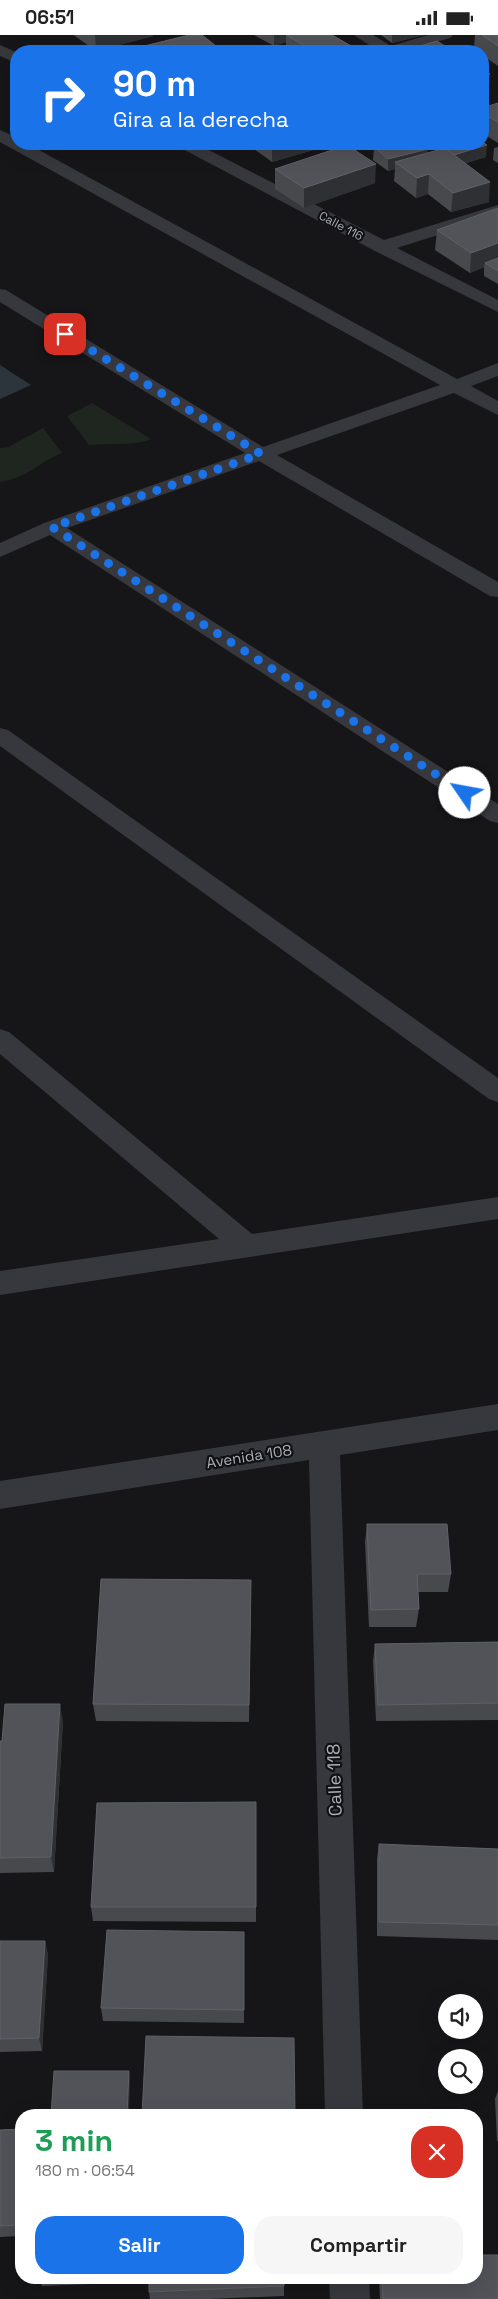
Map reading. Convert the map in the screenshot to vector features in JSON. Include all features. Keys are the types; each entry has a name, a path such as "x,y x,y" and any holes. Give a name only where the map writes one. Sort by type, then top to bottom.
{"street":[{"path":"362,35 379,45"},
{"path":"410,45 445,35"},
{"path":"27,150 498,409"},
{"name":"Calle 116","path":"196,150 498,307"},
{"path":"381,247 498,210"},
{"path":"0,294 261,454 498,591"},
{"path":"0,551 52,527 455,387 498,369"},
{"path":"52,527 498,815"},
{"path":"0,735 498,1091"},
{"path":"0,1039 247,1246"},
{"path":"0,1283 498,1208"},
{"name":"Avenida 108","path":"0,1495 498,1417"},
{"name":"Calle 118","path":"324,1445 344,2109"},
{"path":"349,2284 350,2299"}],"shaded area":[{"path":"0,365 31,385 0,399"},
{"path":"92,403 151,439 130,443 89,445 67,416"},
{"path":"43,428 62,453 19,477 0,482 0,448 9,447"}],"building":[{"path":"189,35 202,35 215,45 148,45"},
{"path":"286,35 332,35 350,45 304,45"},
{"path":"482,35 498,35 498,46"},
{"path":"437,41 443,45 423,45"},
{"path":"498,103 498,122 489,117 489,106"},
{"path":"332,150 355,150 376,164 304,188 275,169"},
{"path":"378,150 424,150 388,159"},
{"path":"438,150 448,150 490,182 453,193 429,174 417,178 395,162"},
{"path":"448,150 470,150 454,155"},
{"path":"498,208 498,243 471,253 437,230"},
{"path":"498,258 498,271 485,263"},
{"path":"367,1524 447,1524 451,1574 417,1574 419,1609 371,1610"},
{"path":"101,1579 251,1580 249,1705 93,1704"},
{"path":"498,1642 498,1703 378,1705 375,1644"},
{"path":"5,1704 60,1704 51,1857 0,1858 0,1741 2,1741"},
{"path":"256,1802 256,1907 91,1907 97,1803"},
{"path":"379,1844 498,1849 498,1925 379,1922"},
{"path":"107,1930 244,1932 244,2010 101,2008"},
{"path":"0,1941 45,1941 39,2038 0,2039"},
{"path":"146,2036 294,2038 295,2109 142,2109"},
{"path":"54,2071 129,2071 127,2109 51,2109"},
{"path":"15,2129 15,2225 0,2226 0,2130"},
{"path":"483,2255 498,2255 498,2299 383,2299 382,2284 483,2284"},
{"path":"149,2284 284,2284 284,2286 149,2292"}],"route":[{"path":"65,334 261,454 52,527 465,793"}]}
